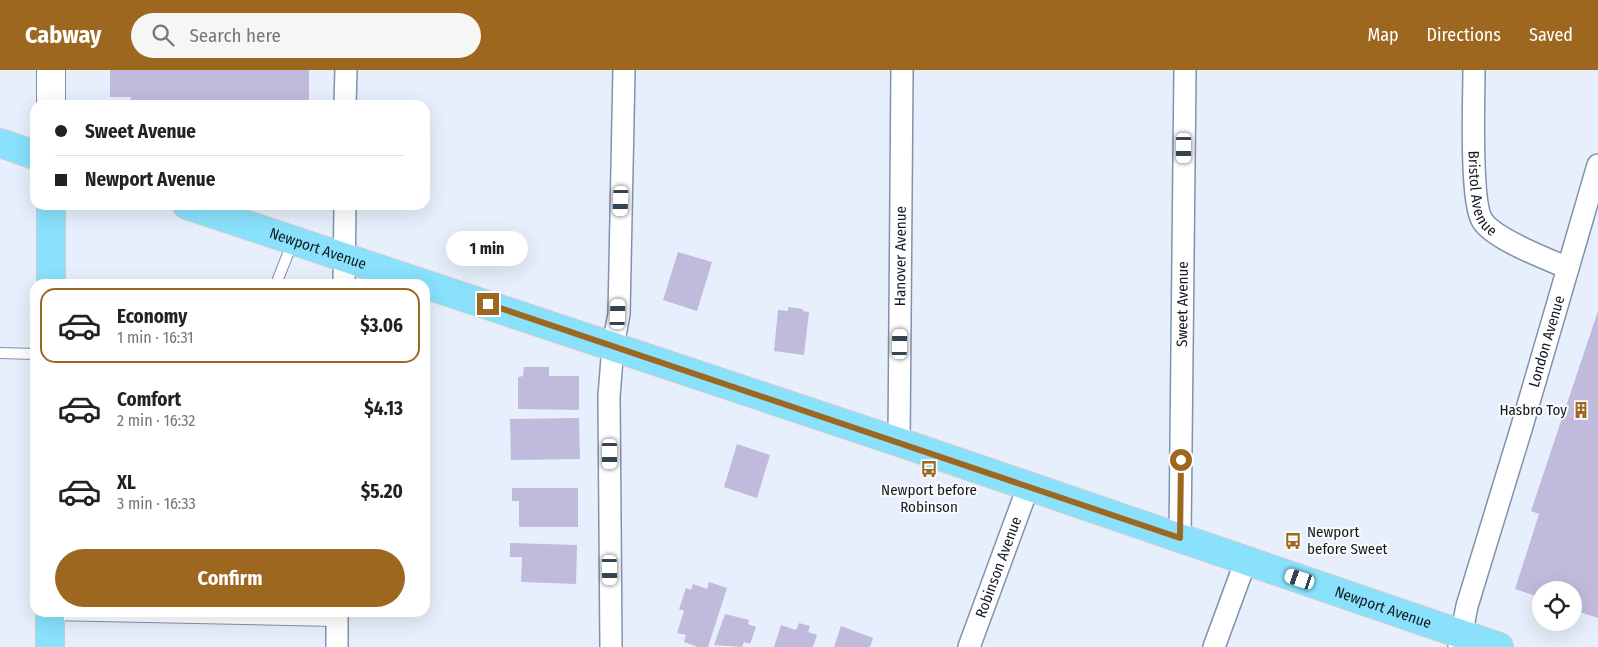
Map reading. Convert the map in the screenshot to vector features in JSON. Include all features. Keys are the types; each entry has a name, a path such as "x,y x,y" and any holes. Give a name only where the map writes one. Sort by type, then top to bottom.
{"main road":[{"path":"51,70 51,100"},
{"path":"0,143 30,153"},
{"path":"51,210 51,279"},
{"name":"Newport Avenue","path":"202,210 413,279"},
{"name":"Newport Avenue","path":"430,285 1246,560 1460,640 1500,647"},
{"path":"50,617 50,647"}],"street":[{"path":"346,70 346,100"},
{"path":"611,647 609,396 618,314 624,70"},
{"name":"Hanover Avenue","path":"899,442 902,70"},
{"name":"Sweet Avenue","path":"1180,538 1185,70"},
{"name":"Bristol Avenue","path":"1474,70 1476,196 1482,220 1503,239 1568,268"},
{"name":"London Avenue","path":"1460,640 1467,606 1598,165"},
{"path":"344,279 345,210"},
{"name":"Robinson Avenue","path":"969,647 1028,487"},
{"path":"1214,647 1246,560"},
{"path":"337,617 337,647"}],"lane":[{"path":"278,279 293,240"},
{"path":"0,353 30,354"}],"building":[{"path":"110,70 309,70 309,100 130,100 131,97 110,97"},
{"path":"678,252 712,262 697,311 663,300"},
{"path":"788,307 803,309 803,311 809,312 804,355 774,351 778,310 788,311"},
{"name":"Hasbro Toy","path":"1598,311 1598,618 1582,613 1582,581 1532,581 1532,595 1515,589 1539,514 1531,511"},
{"path":"524,367 549,367 549,376 579,376 579,410 518,409 518,377 523,376"},
{"path":"579,418 580,459 511,460 510,419"},
{"path":"737,444 770,455 757,498 724,487"},
{"path":"512,488 578,488 578,527 519,527 519,501 512,501"},
{"path":"510,543 577,545 576,584 521,582 522,557 510,557"},
{"path":"709,582 727,588 708,647 698,647 684,642 686,635 677,633 684,611 679,609 686,588 691,590 693,584 707,589"},
{"path":"725,614 749,620 748,624 756,627 750,644 744,642 742,647 714,645"},
{"path":"799,623 810,626 808,632 817,635 813,647 774,647 781,625 796,630"},
{"path":"841,626 873,638 870,647 834,647"}],"place":[{"name":"Hasbro Toy","path":"1581,410"},
{"name":"Newport before Robinson","path":"929,469"},
{"name":"Newport before Sweet","path":"1293,541"}],"route":[{"path":"488,304 1180,538 1181,460"}]}
